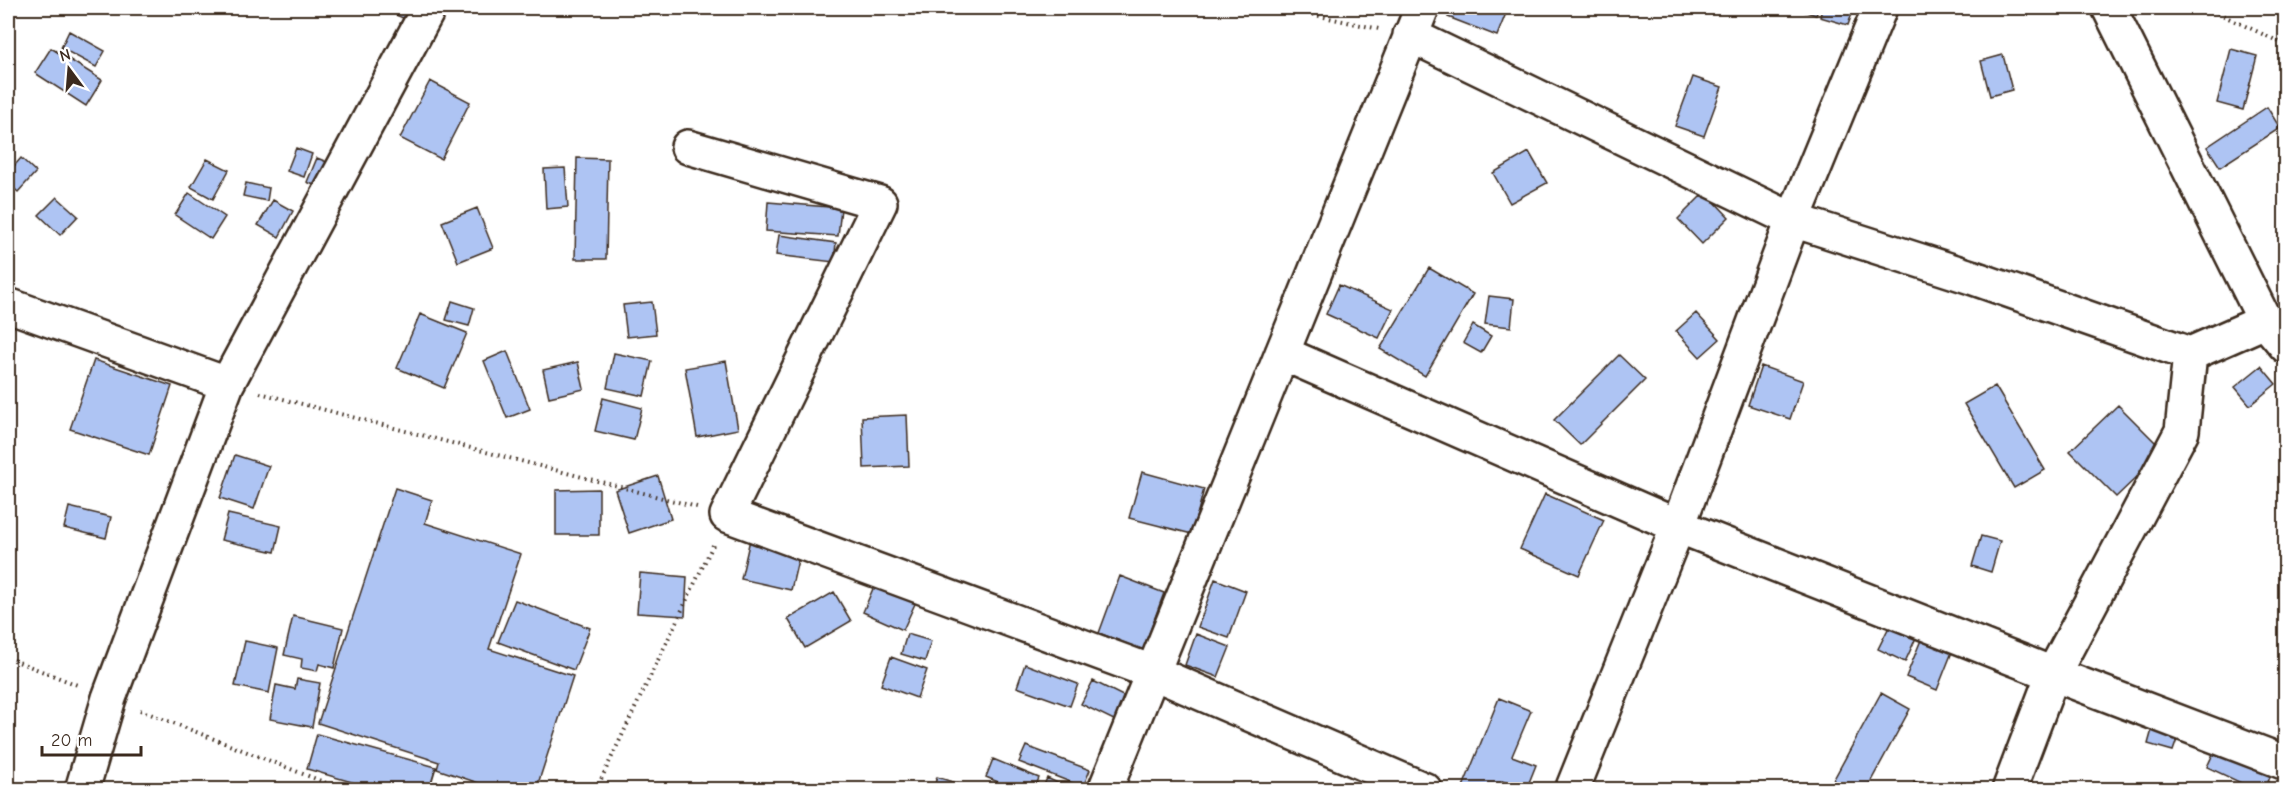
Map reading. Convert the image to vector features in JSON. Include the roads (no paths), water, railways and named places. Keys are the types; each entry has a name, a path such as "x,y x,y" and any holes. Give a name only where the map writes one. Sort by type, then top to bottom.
{"street":[{"path":"82,789 109,698 228,384 429,8"},
{"path":"1572,789 1678,526 1793,220 1880,8"},
{"path":"2109,8 2265,321 2286,346"},
{"path":"1105,789 1416,21 1793,220 1971,277 2190,354 2265,321"},
{"path":"688,147 880,203 727,515 1152,672 1425,789"},
{"path":"8,305 228,384"},
{"path":"1282,353 1678,526 2286,763"},
{"path":"2009,789 2053,674 2182,431 2190,354"}]}
